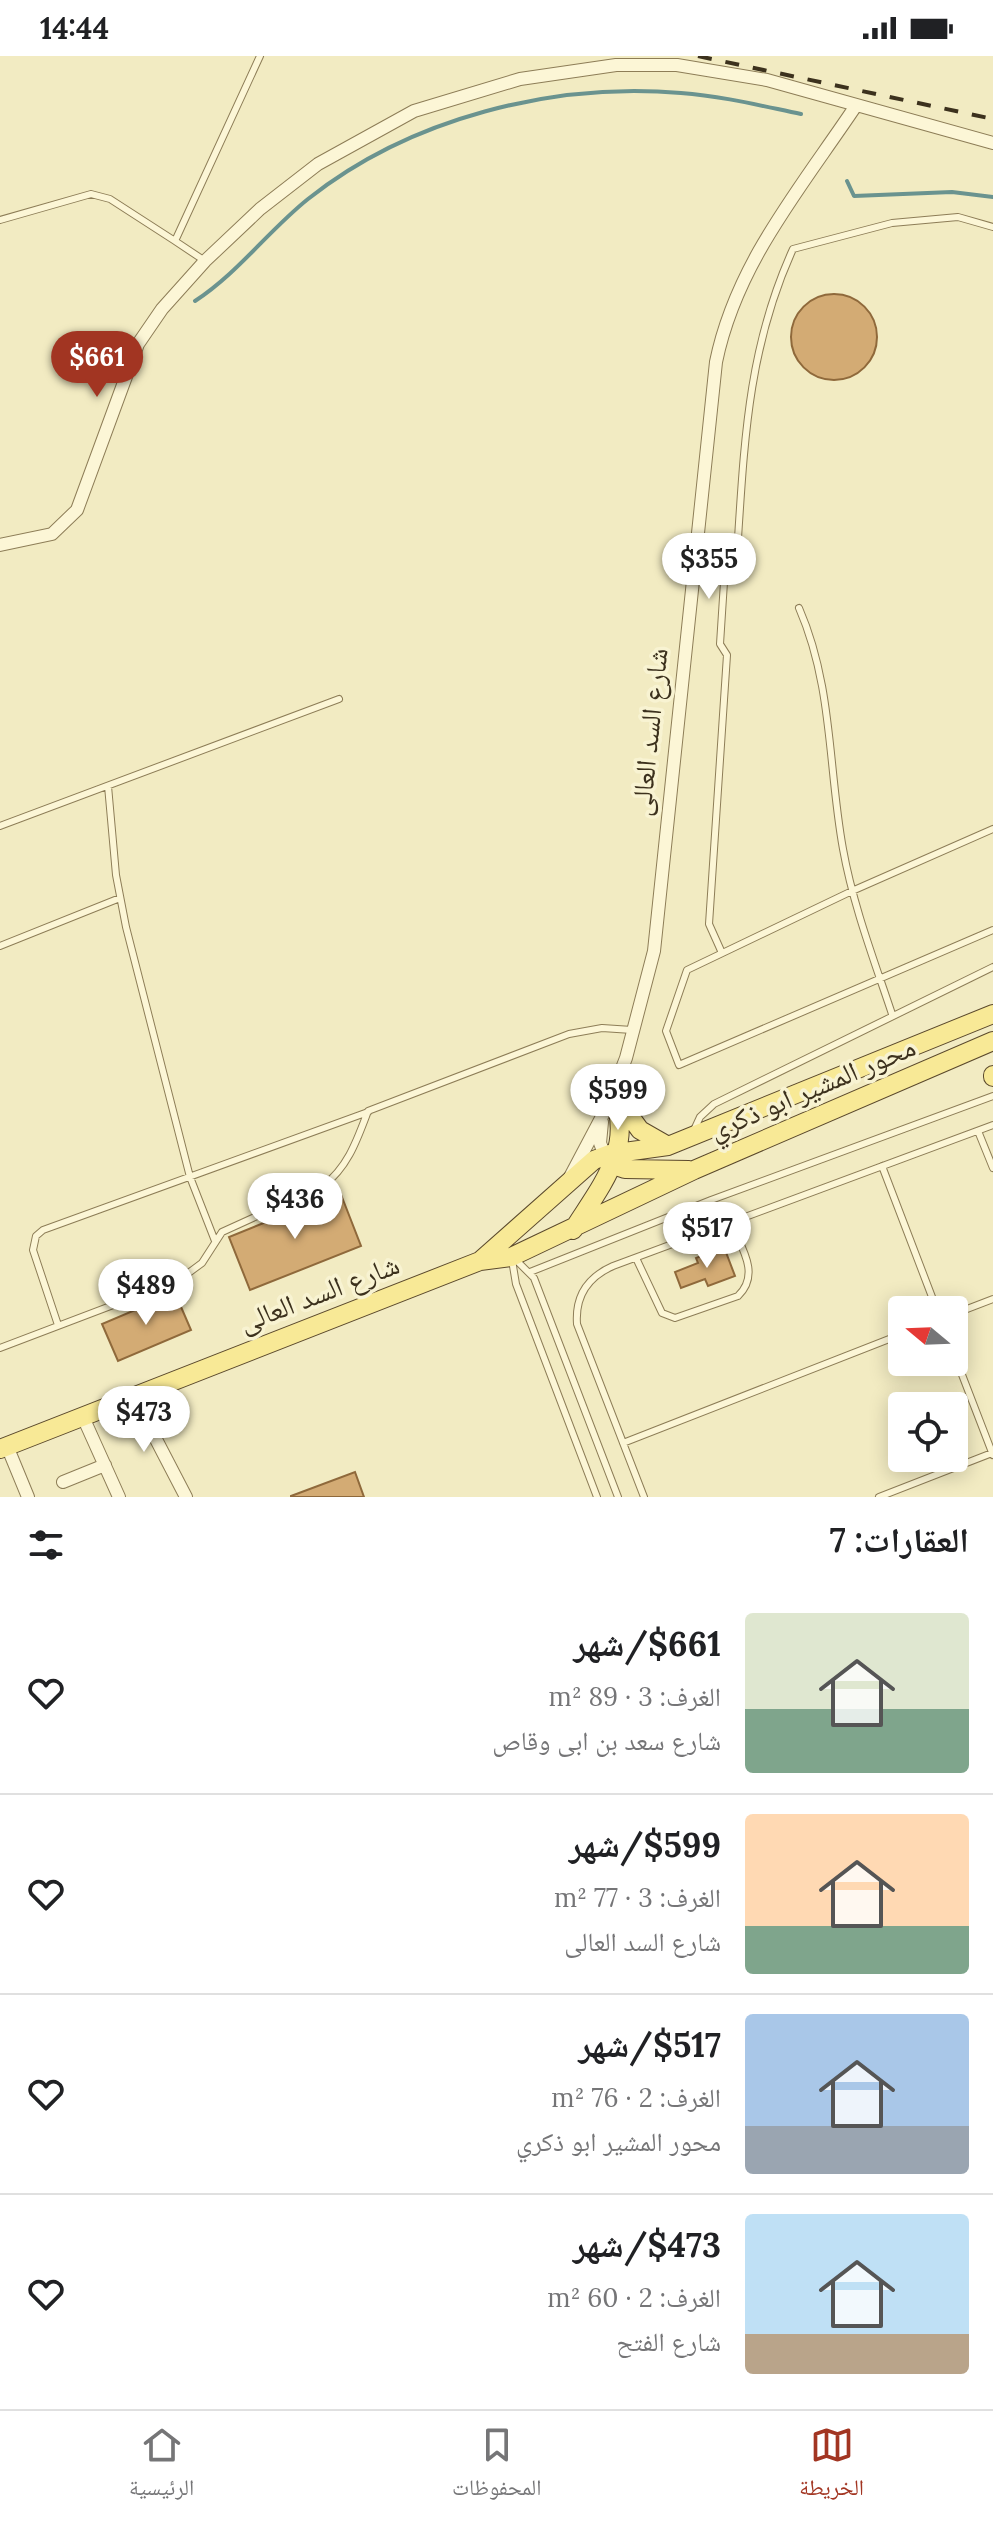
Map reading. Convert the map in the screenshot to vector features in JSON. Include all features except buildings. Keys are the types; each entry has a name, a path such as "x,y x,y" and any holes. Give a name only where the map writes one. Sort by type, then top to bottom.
{"main road":[{"name":"محور المشير ابو ذكري","path":"480,1261 521,1228 584,1166 668,1146 993,1014"},
{"name":"محور المشير ابو ذكري","path":"480,1261 511,1257 694,1170 993,1041"},
{"path":"611,1096 649,1136 668,1146"},
{"path":"573,1230 611,1158 621,1123 611,1096"},
{"path":"611,1158 625,1169 694,1170"},
{"name":"شارع السد العالى","path":"4,1448 480,1261"}],"street":[{"path":"0,545 52,534 77,510 138,344 162,309 205,261 278,193 349,144 414,111 496,85 586,68 677,65 737,73 993,143"},
{"name":"شارع السد العالى","path":"567,1183 611,1096 635,1031 654,951 716,362 723,329 747,267 855,107"},
{"path":"133,1395 186,1497"},
{"path":"83,1417 119,1497"},
{"path":"4,1448 28,1497"},
{"path":"63,1482 105,1465"}],"lane":[{"path":"175,241 260,56"},
{"path":"0,220 91,194 110,199 205,261"},
{"path":"722,953 709,924 727,655 720,644 724,582 736,568 749,392 777,283 793,249 892,223 958,217 993,227"},
{"path":"799,608 823,675 842,848 852,891 892,1014"},
{"path":"0,826 339,699"},
{"path":"108,786 120,898 190,1177 215,1241"},
{"path":"993,829 852,891 687,970 666,1031 679,1065 993,930"},
{"path":"0,946 120,898"},
{"path":"692,1137 700,1117 714,1104 993,967"},
{"path":"58,1325 33,1250 36,1236 569,1034 602,1028 635,1031"},
{"path":"530,1272 711,1200 993,1096"},
{"path":"0,1348 179,1280 202,1263 215,1241 233,1225 323,1186 336,1176 345,1165 368,1111"},
{"path":"644,1497 577,1324 576,1311 594,1277 636,1258 993,1125"},
{"path":"978,1131 993,1168"},
{"path":"882,1166 932,1296"},
{"path":"636,1258 662,1313 669,1317 675,1318 738,1296 750,1276 749,1264 731,1223"},
{"path":"511,1257 530,1272 618,1497"},
{"path":"511,1257 516,1284 597,1497"},
{"path":"968,1309 993,1299"},
{"path":"623,1443 888,1339"},
{"path":"879,1497 992,1454 962,1376"}],"waterway":[{"path":"195,301 225,278 308,199 348,171 391,147 437,127 485,112 534,100 632,91 712,96 801,114"},
{"path":"847,181 854,196 952,192 993,197"}],"railway":[{"path":"698,56 993,119"}]}
